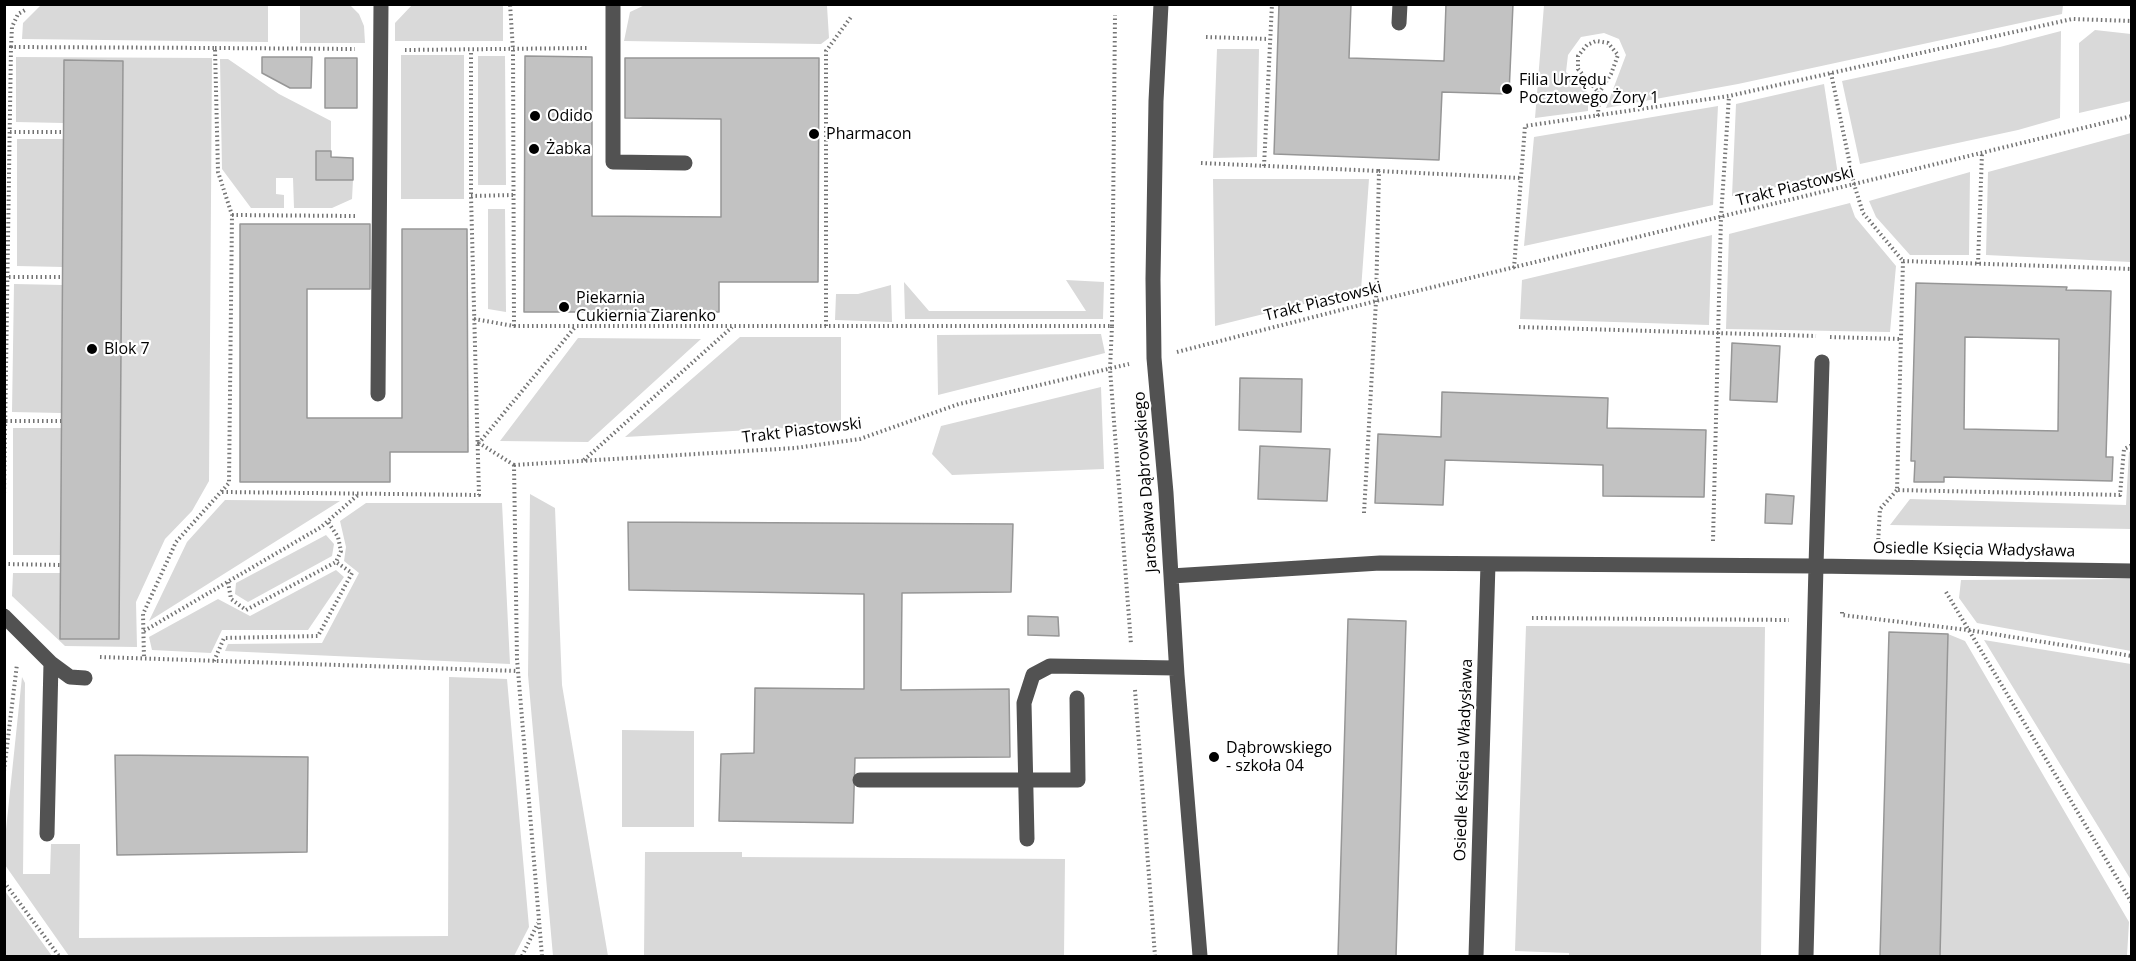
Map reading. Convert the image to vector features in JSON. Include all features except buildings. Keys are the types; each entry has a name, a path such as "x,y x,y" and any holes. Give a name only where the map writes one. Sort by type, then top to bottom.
{"street":[{"path":"378,394 381,4"},
{"path":"613,4 613,162 685,163"},
{"name":"Jarosława Dąbrowskiego","path":"1161,4 1156,101 1154,358 1166,493 1176,668 1200,957"},
{"path":"1399,23 1400,4"},
{"path":"1806,957 1822,362"},
{"name":"Osiedle Księcia Władysława","path":"1171,576 1380,563 1877,566 2132,571"},
{"name":"Osiedle Księcia Władysława","path":"1476,957 1488,564"},
{"path":"4,616 51,663 70,676 85,678"},
{"path":"47,834 51,663"},
{"path":"1027,839 1024,703 1033,675 1050,666 1176,668"},
{"path":"860,780 1078,780 1077,698"}],"path":[{"path":"510,4 513,50 514,326"},
{"path":"1264,166 1272,4"},
{"path":"4,498 11,47 12,27 18,14 25,10"},
{"path":"1110,369 1115,15"},
{"path":"826,326 826,51 851,16"},
{"path":"1514,268 1525,126 1729,96 2072,19 2132,21"},
{"path":"1206,37 1269,39"},
{"path":"1598,116 1599,93 1611,74 1618,55 1608,43 1596,41 1587,45 1578,56 1578,69 1599,93"},
{"path":"11,47 365,49"},
{"path":"144,659 143,614 176,542 229,483 232,215 218,172 215,48"},
{"path":"398,50 592,48"},
{"path":"221,492 479,495 471,196 471,50"},
{"path":"1831,73 1854,184 1863,213 1903,261 1897,490 1880,509 1877,566"},
{"path":"1713,544 1721,218 1729,96"},
{"name":"Trakt Piastowski","path":"514,465 795,448 860,439 959,404 1110,369 1376,301 2132,116"},
{"path":"10,132 63,132"},
{"path":"1978,264 1982,153"},
{"path":"1201,163 1521,178"},
{"path":"1364,513 1376,301 1379,171"},
{"path":"471,196 513,195"},
{"path":"232,215 363,216"},
{"path":"1903,261 2132,269"},
{"path":"9,277 63,277"},
{"path":"474,319 514,326 1112,326"},
{"path":"479,443 576,326"},
{"path":"583,460 733,326"},
{"path":"1519,327 1901,339"},
{"path":"6,421 61,421"},
{"path":"479,443 514,465 518,671 542,957"},
{"path":"1897,490 2120,495 2124,449 2132,445"},
{"path":"144,631 328,522 360,494"},
{"path":"228,582 231,599 246,610 336,562 341,551 338,537 328,522"},
{"path":"214,661 224,638 318,636 352,573 336,562"},
{"path":"4,564 61,565"},
{"path":"1942,586 2132,903"},
{"path":"1842,605 1842,615 1968,630 2132,656"},
{"path":"1532,618 1797,620"},
{"path":"4,771 19,650 28,639"},
{"path":"99,657 518,671"},
{"path":"4,882 59,957"},
{"path":"522,957 538,922"}],"shaded area":[{"path":"42,4 268,5 268,42 22,39 23,23"},
{"path":"1544,4 2063,5 2062,14 1738,84 1606,108 1626,55 1619,39 1604,33 1581,37 1568,55 1566,72 1588,93 1588,111 1535,118"},
{"path":"300,5 350,5 359,14 364,26 365,43 300,43"},
{"path":"412,5 503,5 503,41 395,41 395,23"},
{"path":"645,5 827,6 829,38 821,44 624,41 630,12"},
{"path":"2095,30 2131,34 2131,101 2079,113 2079,43"},
{"path":"2061,31 2060,118 2018,130 1860,164 1842,81 2000,47"},
{"path":"1217,49 1259,49 1257,157 1213,158"},
{"path":"401,55 464,55 464,199 401,199"},
{"path":"478,56 505,56 506,185 478,185"},
{"path":"16,57 212,58 209,481 192,511 165,539 136,602 137,647 65,646 12,596 13,573 60,573 60,639 119,639 123,61 64,60 63,123 16,122"},
{"path":"220,59 228,59 279,94 331,121 331,151 316,151 316,179 353,180 352,199 332,208 294,208 293,178 276,178 276,194 284,195 284,208 251,208 222,169"},
{"path":"1824,84 1838,175 1732,196 1736,104"},
{"path":"1718,106 1713,205 1524,246 1534,137"},
{"path":"2131,133 2131,262 1986,255 1988,172"},
{"path":"17,139 63,139 63,267 17,266"},
{"path":"1970,172 1969,255 1910,255 1876,217 1869,201"},
{"path":"1213,179 1369,179 1361,290 1215,326"},
{"path":"1850,203 1855,217 1896,266 1890,332 1726,329 1729,234"},
{"path":"488,209 505,209 506,312 488,309"},
{"path":"1712,235 1709,325 1520,319 1522,280"},
{"path":"1066,280 1104,282 1103,319 905,319 904,282 929,311 1086,311"},
{"path":"14,284 63,285 61,413 12,412"},
{"path":"891,285 892,322 835,320 836,294 858,294"},
{"path":"1101,334 1105,353 938,395 937,335"},
{"path":"740,337 841,337 841,425 625,437"},
{"path":"578,338 701,339 588,442 500,441"},
{"path":"1101,387 1104,469 952,475 932,454 941,426"},
{"path":"13,428 62,428 61,555 13,555"},
{"path":"2131,451 2131,529 1890,525 1910,499 2126,505 2129,452"},
{"path":"530,494 555,508 562,685 608,956 553,956 528,675"},
{"path":"225,500 340,501 149,621 187,542"},
{"path":"366,503 502,503 510,664 225,651 228,644 322,643 359,573 344,561 346,547 340,521"},
{"path":"326,535 334,544 332,556 248,602 235,594 236,583"},
{"path":"336,570 344,577 308,630 222,630 211,653 152,650 149,637 218,599 250,616"},
{"path":"2131,579 2131,651 1977,623 1959,598 1961,580"},
{"path":"1526,626 1765,627 1761,956 1569,956 1569,953 1515,951"},
{"path":"1948,634 1965,641 2129,922 2127,956 1940,956"},
{"path":"1984,640 2131,664 2131,880"},
{"path":"22,677 25,683 23,874 50,874 51,844 80,844 79,938 448,936 449,677 507,679 529,927 514,956 69,956 5,865 5,839"},
{"path":"622,730 694,731 694,827 622,827"},
{"path":"645,852 742,852 742,857 1065,859 1064,956 644,956"},
{"path":"5,891 52,956 5,956"}],"place":[{"name":"Filia Urzędu Pocztowego Żory 1","path":"1507,89"},
{"name":"Odido","path":"535,116"},
{"name":"Pharmacon","path":"814,134"},
{"name":"Żabka","path":"534,149"},
{"name":"Piekarnia Cukiernia Ziarenko","path":"564,307"},
{"name":"Blok 7","path":"92,349"},
{"name":"Dąbrowskiego - szkoła 04","path":"1214,757"}]}
